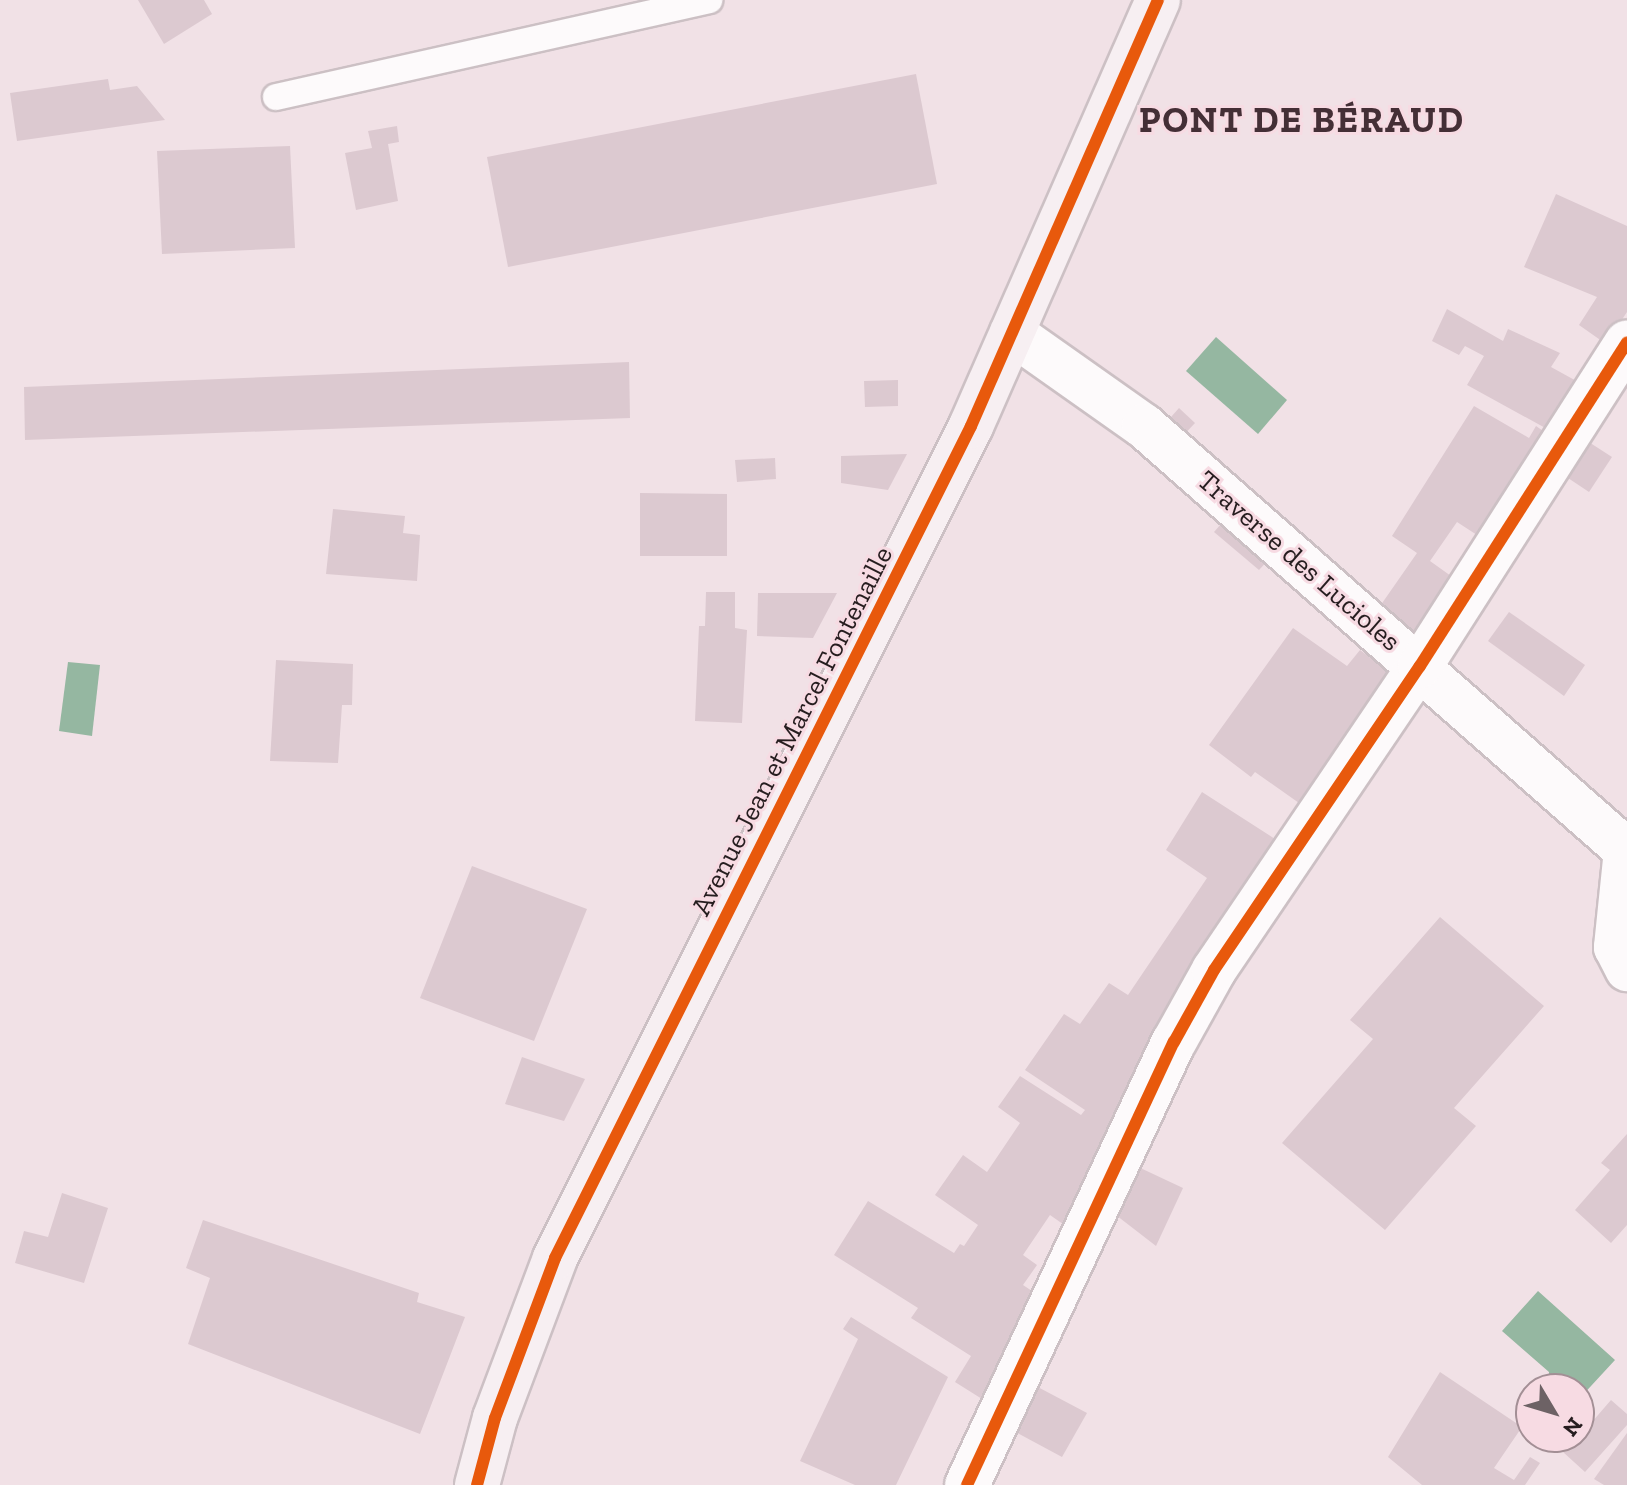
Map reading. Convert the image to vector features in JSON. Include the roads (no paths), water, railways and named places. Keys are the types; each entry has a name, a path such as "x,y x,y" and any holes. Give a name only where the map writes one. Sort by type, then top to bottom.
{"main road":[{"name":"Avenue Jean et Marcel Fontenaille","path":"477,1485 495,1418 555,1258 1012,333 1158,0"}],"street":[{"name":"Traverse des Lucioles","path":"1012,333 1144,426 1626,850 1616,947 1627,969"},
{"path":"967,1485 1188,1018 1223,957 1420,666 1627,342"}],"lane":[{"path":"276,97 709,0"}],"district":[{"name":"PONT DE BÉRAUD","path":"1302,120"}]}
